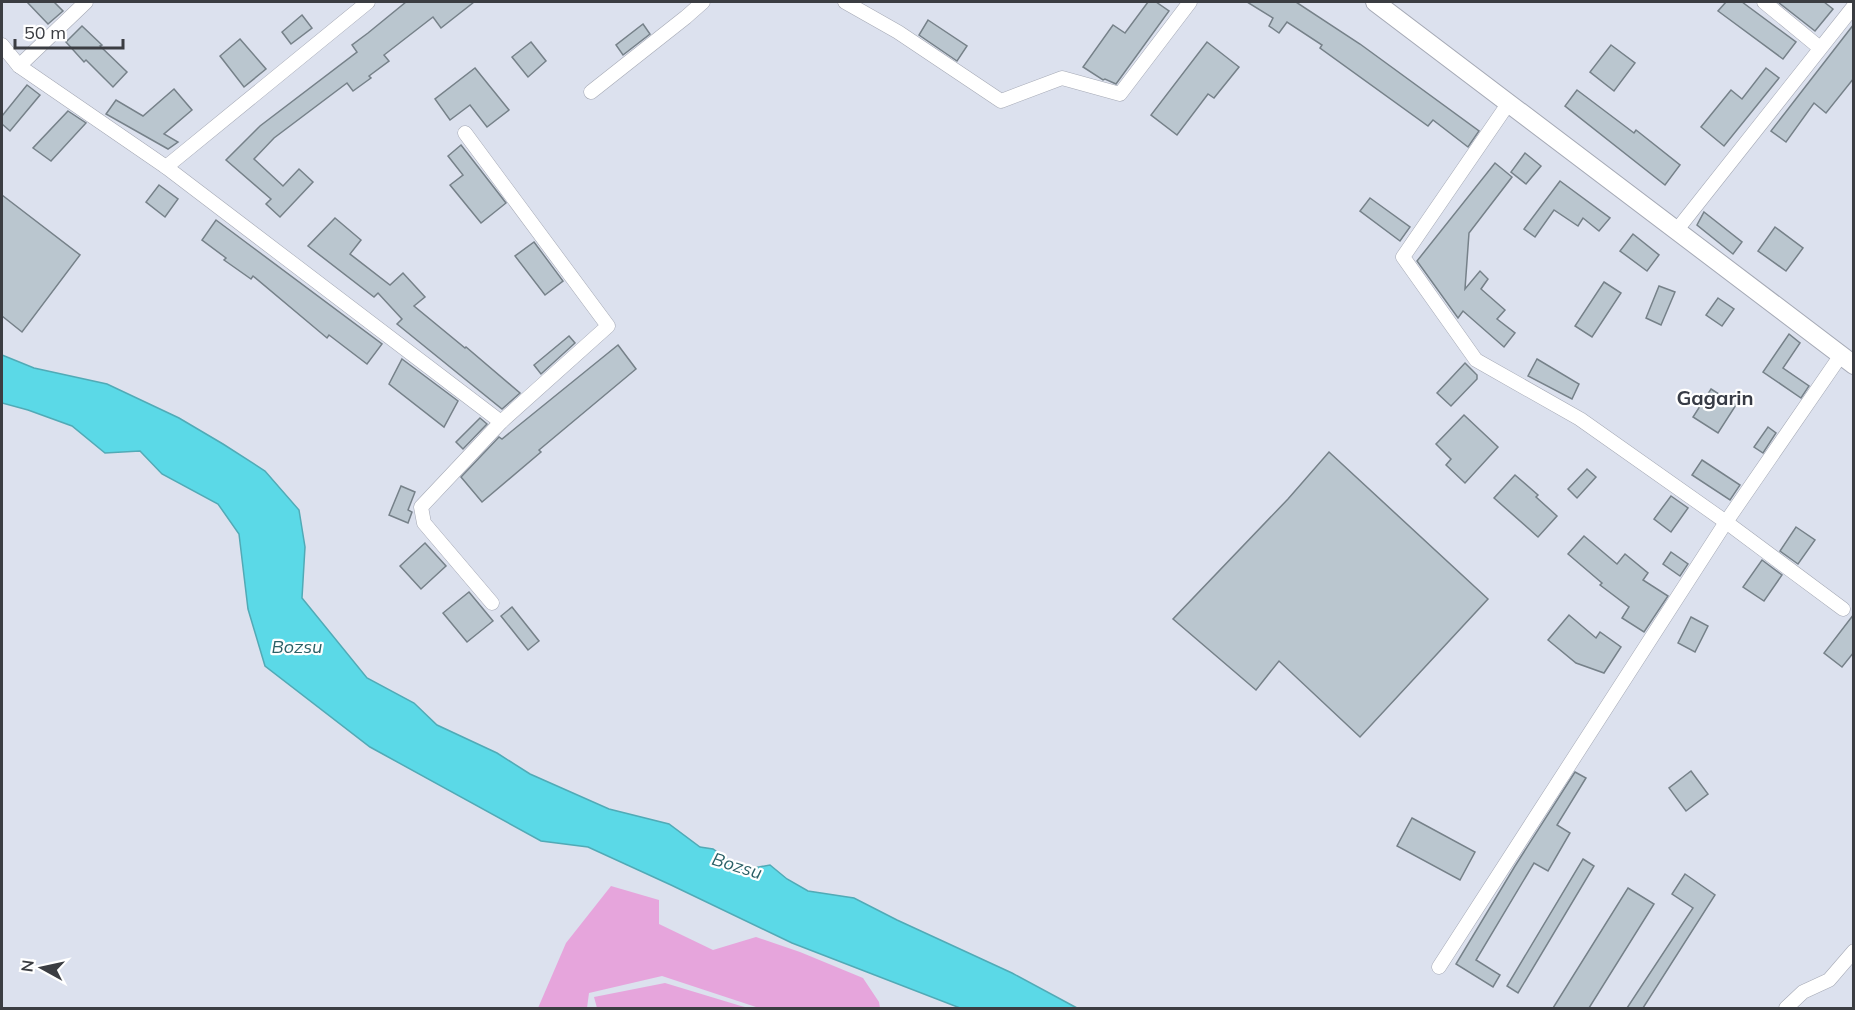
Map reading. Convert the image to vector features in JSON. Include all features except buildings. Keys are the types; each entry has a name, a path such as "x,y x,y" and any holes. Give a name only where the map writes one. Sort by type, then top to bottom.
{"street":[{"path":"19,66 86,2"},
{"path":"165,167 368,2"},
{"path":"591,92 703,2"},
{"path":"845,2 898,32 1001,101 1062,78 1120,94 1190,2"},
{"path":"1375,2 1847,360 1726,522 1439,968"},
{"path":"1764,2 1820,48"},
{"path":"1676,231 1854,6"},
{"path":"2,45 19,66 165,167 501,422"},
{"path":"1508,104 1403,257 1476,360 1580,419 1726,522 1843,609"},
{"path":"465,133 608,326 501,422 421,507 424,523 492,603"},
{"path":"1786,1008 1803,992 1829,980 1854,951"}],"shaded area":[{"path":"611,886 659,900 659,924 713,950 756,937 863,978 879,1002 880,1008 759,1008 662,976 589,993 587,1008 538,1008 566,943"},
{"path":"665,983 749,1008 597,1008 594,997"}],"water":[{"name":"Bozsu","path":"2,355 34,368 107,384 179,418 265,471 299,510 305,547 302,598 367,678 414,703 437,725 497,753 530,774 609,809 669,824 700,847 713,849 743,870 770,865 787,879 808,891 854,898 1012,973 1077,1008 960,1008 792,943 588,847 541,841 370,747 265,666 248,609 239,534 218,504 162,474 140,451 105,453 72,426 2,403"}],"district":[{"name":"Gagarin","path":"1715,398"}]}
